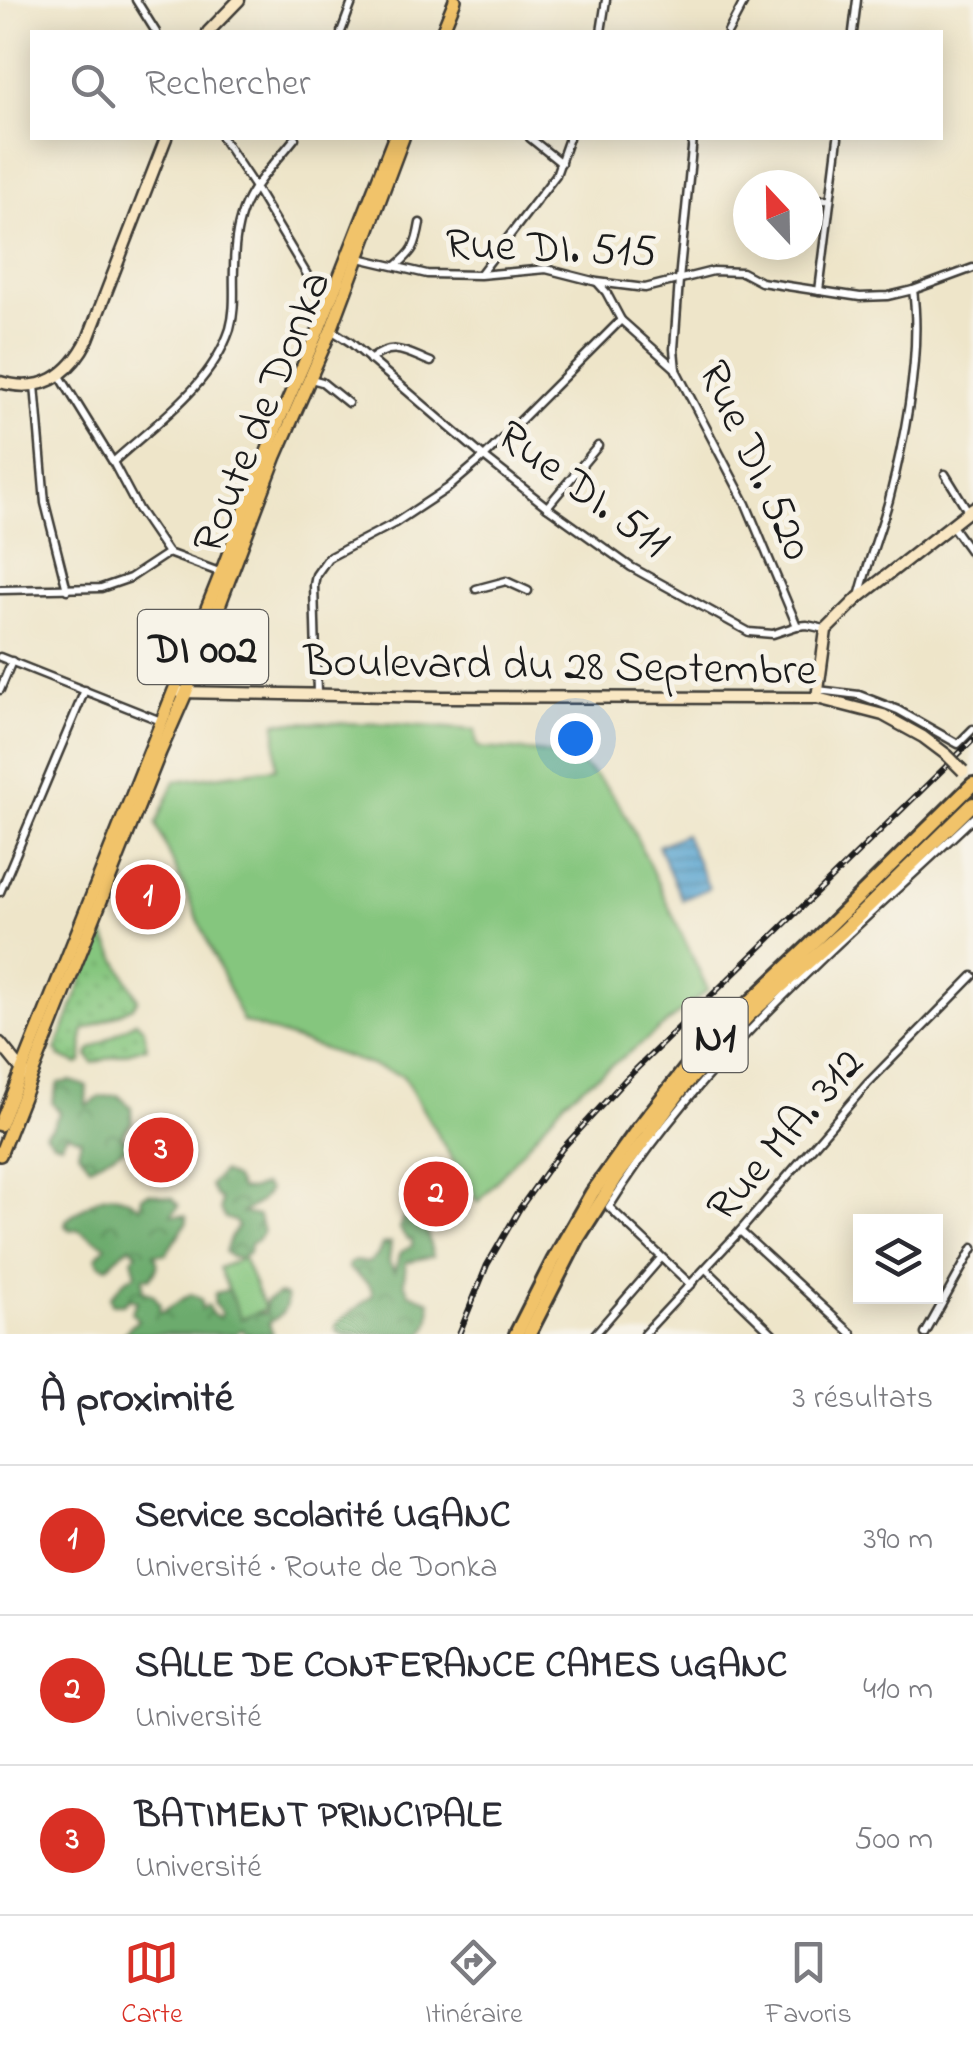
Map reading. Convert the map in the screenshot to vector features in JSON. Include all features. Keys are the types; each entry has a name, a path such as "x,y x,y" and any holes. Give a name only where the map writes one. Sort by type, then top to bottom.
{"highway":[{"name":"N1","path":"525,1333 553,1261 592,1194 701,1049 810,945 970,777"},
{"name":"N1","path":"525,1333 616,1178 685,1085 749,1015 843,932 973,804"},
{"path":"525,1333 608,1207"}],"main road":[{"path":"210,30 238,0"},
{"path":"439,30 451,0"},
{"path":"0,382 47,383 78,357 165,140"},
{"name":"Route de Donka","path":"180,692 278,423 393,140"},
{"name":"Route de Donka","path":"0,1155 26,1075 166,723 311,379 402,140"},
{"path":"818,694 826,630 858,598 971,510"},
{"name":"Boulevard du 28 Septembre","path":"180,692 818,694 883,715 923,737 970,777"},
{"path":"0,1043 26,1075"},
{"name":"Route de Donka","path":"0,1126 26,1075"}],"street":[{"path":"136,0 155,30"},
{"path":"343,30 354,0"},
{"path":"601,30 606,0"},
{"path":"729,30 745,0"},
{"path":"852,30 857,0"},
{"path":"223,140 328,305"},
{"path":"113,462 195,388 216,360 230,329 235,303 236,233 242,208 254,186 293,140"},
{"path":"532,140 561,164"},
{"path":"480,275 556,176 568,140"},
{"name":"Rue DI. 520","path":"693,140 678,280 676,370 746,504 796,626"},
{"path":"820,291 838,140"},
{"path":"823,199 830,199"},
{"path":"395,267 416,245 420,224"},
{"name":"Rue DI. 515","path":"358,258 426,274 546,270 644,288 713,272 742,272 762,282 860,297 914,290 973,268"},
{"path":"597,282 621,320 676,370"},
{"path":"858,598 888,501 901,441 913,368 917,318 914,290"},
{"path":"317,694 314,586 328,558 395,523 448,488 621,320"},
{"name":"Rue DI. 511","path":"330,330 547,507 630,567 749,632 773,634 807,625 826,630"},
{"path":"370,360 382,350 393,348 430,362"},
{"path":"60,376 168,553 221,572"},
{"path":"311,379 322,382 348,404"},
{"path":"35,385 45,504 67,590"},
{"path":"547,507 598,446"},
{"path":"945,474 971,510"},
{"path":"951,524 973,555"},
{"path":"0,590 101,588 130,578 168,553"},
{"path":"476,588 506,582 528,591"},
{"path":"0,657 166,723"},
{"path":"0,690 12,662"},
{"path":"0,892 85,690"},
{"path":"818,694 859,695 958,744 973,730"},
{"path":"691,1286 608,1207 693,1092 736,1042 973,818"},
{"name":"Rue MA. 312","path":"644,1334 740,1231 856,1096 973,976"},
{"path":"740,1231 852,1334"},
{"path":"924,1334 973,1248"},
{"path":"595,1334 661,1258"},
{"path":"706,1268 774,1334"}],"green space":[{"path":"276,722 475,730 481,748 556,755 584,767 604,785 626,815 708,990 566,1099 478,1203 403,1076 243,1022 156,824 175,781 276,768"},
{"path":"101,930 138,999 133,1007 83,1031 82,1061 78,1064 56,1051"},
{"path":"136,1021 144,1029 147,1047 93,1063 88,1056 90,1050"},
{"path":"70,1081 87,1086 87,1106 100,1097 118,1095 131,1107 132,1122 122,1135 124,1140 158,1124 161,1130 90,1166 78,1151 81,1139 67,1134 61,1144 45,1133 60,1112 52,1103 58,1083"},
{"path":"222,1172 235,1179 240,1189 263,1185 269,1190 261,1201 242,1213 259,1216 263,1232 240,1259 225,1252 238,1226 225,1218 220,1210 221,1200 210,1185"},
{"path":"149,1193 173,1198 179,1206 172,1214 186,1216 187,1222 166,1254 154,1254 154,1272 149,1278 143,1277 143,1291 154,1295 159,1310 162,1312 191,1294 201,1299 202,1309 207,1306 219,1317 222,1313 214,1304 215,1293 231,1289 260,1314 265,1313 266,1301 279,1294 286,1296 286,1305 269,1323 273,1334 245,1334 243,1329 234,1334 123,1334 138,1320 131,1312 137,1301 130,1298 123,1304 112,1304 110,1297 136,1274 132,1259 137,1253 130,1246 107,1267 99,1264 96,1257 106,1246 77,1229 71,1231 65,1226 66,1220 94,1201 111,1195 140,1207 142,1196"},
{"path":"413,1214 424,1220 433,1256 406,1262 404,1282 409,1293 430,1301 425,1331 344,1334 335,1330 337,1323 373,1295 367,1283 349,1269 349,1264 368,1263 377,1256 382,1244 391,1243 389,1262 394,1271 401,1252 412,1246 412,1239 407,1239 399,1228 403,1218"},
{"path":"243,1258 265,1309 241,1319 219,1268"}],"water":[{"path":"685,834 709,888 682,900 658,846"}],"railway":[{"path":"459,1334 487,1265 520,1208 562,1149 625,1080 973,740"}],"place":[{"name":"Service scolarité UGANC","path":"148,897"},
{"name":"BATIMENT PRINCIPALE","path":"161,1150"},
{"name":"SALLE DE CONFERANCE CAMES UGANC","path":"436,1194"}]}
